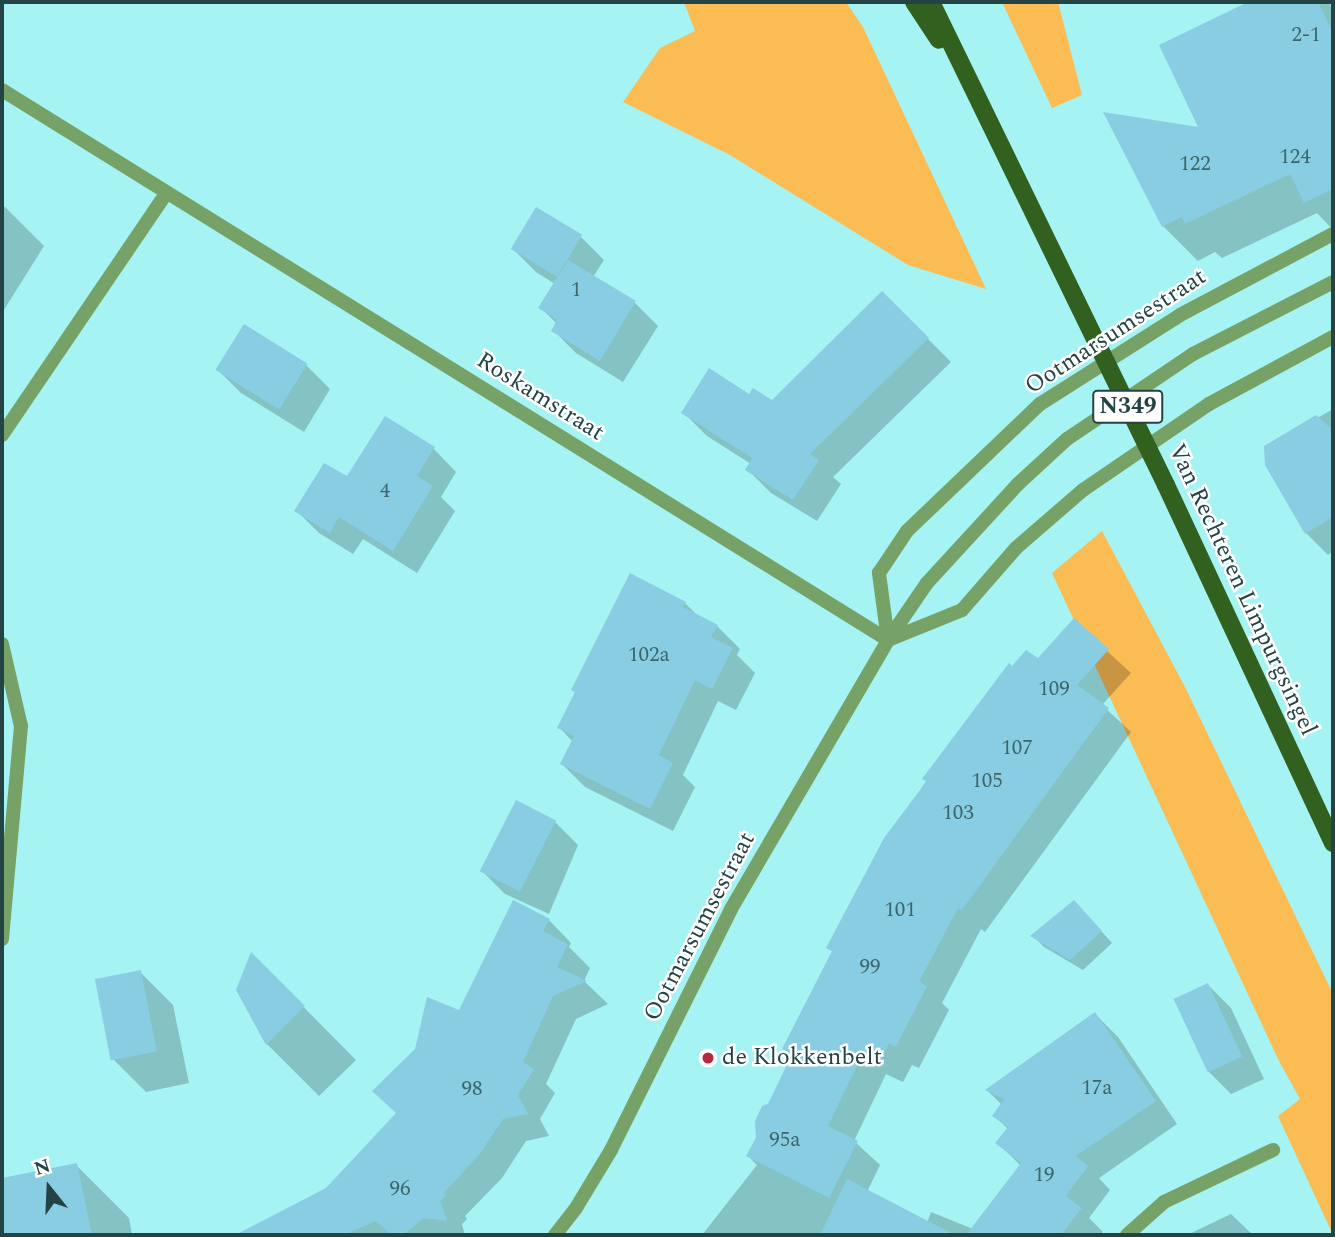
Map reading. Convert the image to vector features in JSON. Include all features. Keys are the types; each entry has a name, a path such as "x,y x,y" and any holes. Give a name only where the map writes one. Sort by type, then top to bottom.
{"main road":[{"name":"Van Rechteren Limpurgsingel","path":"914,2 975,95"},
{"name":"Van Rechteren Limpurgsingel","path":"931,2 1333,842"}],"street":[{"name":"Roskamstraat","path":"2,90 888,640"},
{"path":"2,435 166,194"},
{"name":"Ootmarsumsestraat","path":"888,640 879,573 906,531 1040,404 1180,315 1333,234"},
{"name":"Ootmarsumsestraat","path":"555,1235 576,1208 611,1150 732,909 888,640 927,583 1018,484 1067,439 1192,354 1333,282"},
{"path":"888,640 962,610 1016,548 1083,490 1209,404 1333,337"},
{"path":"2,644 21,726 2,939"},
{"path":"1127,1235 1164,1202 1273,1150"}],"shaded area":[{"path":"684,2 846,2 863,27 986,289 908,265 730,155 623,102 660,48 695,31"},
{"path":"1002,2 1058,2 1082,95 1052,108"},
{"path":"1102,531 1185,687 1333,994 1333,1235 1278,1116 1300,1099 1279,1061 1052,573"}],"building":[{"path":"1248,2 1318,2 1333,32 1333,189 1304,203 1290,174 1185,224 1182,217 1162,227 1103,112 1198,127 1159,45"},
{"path":"536,207 582,235 557,277 511,249"},
{"path":"568,260 636,301 600,361 551,331 557,320 538,308"},
{"path":"882,291 929,338 810,454 819,460 793,500 745,470 752,458 681,413 709,368 749,394 753,388 772,400"},
{"path":"244,324 308,364 279,410 215,370"},
{"path":"1316,415 1333,430 1333,517 1305,534 1265,465 1264,446"},
{"path":"385,416 435,447 417,476 433,486 393,551 339,517 330,533 294,511 324,463 347,476"},
{"path":"630,573 686,602 683,607 718,625 711,637 733,648 712,689 695,680 659,755 673,763 650,809 560,764 574,736 557,728 575,692 571,690"},
{"path":"1074,618 1109,649 1077,685 1109,708 962,910 958,908 919,982 927,986 896,1047 889,1043 880,1061 863,1053 828,1126 858,1141 829,1198 746,1156 756,1138 755,1121 762,1106 768,1104 792,1054 782,1049 832,951 826,948 884,838 926,781 922,779 1009,663 1012,666 1026,650 1038,658"},
{"path":"516,800 556,820 520,892 480,871"},
{"path":"513,900 550,919 543,931 568,944 557,967 587,981 553,996 523,1062 534,1069 518,1095 528,1114 503,1119 479,1155 444,1193 446,1195 440,1201 447,1221 424,1218 403,1235 391,1235 376,1221 344,1235 235,1235 326,1188 396,1113 372,1091 415,1049 427,997 459,1010"},
{"path":"1074,900 1102,931 1070,960 1030,936"},
{"path":"251,952 305,1006 266,1045 236,990"},
{"path":"141,970 157,1051 111,1060 95,979"},
{"path":"1208,983 1242,1056 1208,1072 1174,999"},
{"path":"1095,1012 1156,1101 1076,1156 1088,1166 1066,1196 1082,1208 1061,1235 966,1235 1021,1163 995,1143 1008,1127 992,1116 1004,1099 985,1090"},
{"path":"77,1163 92,1235 2,1235 2,1178"},
{"path":"847,1179 955,1235 820,1235"}],"place":[{"name":"de Klokkenbelt","path":"708,1058"}]}
